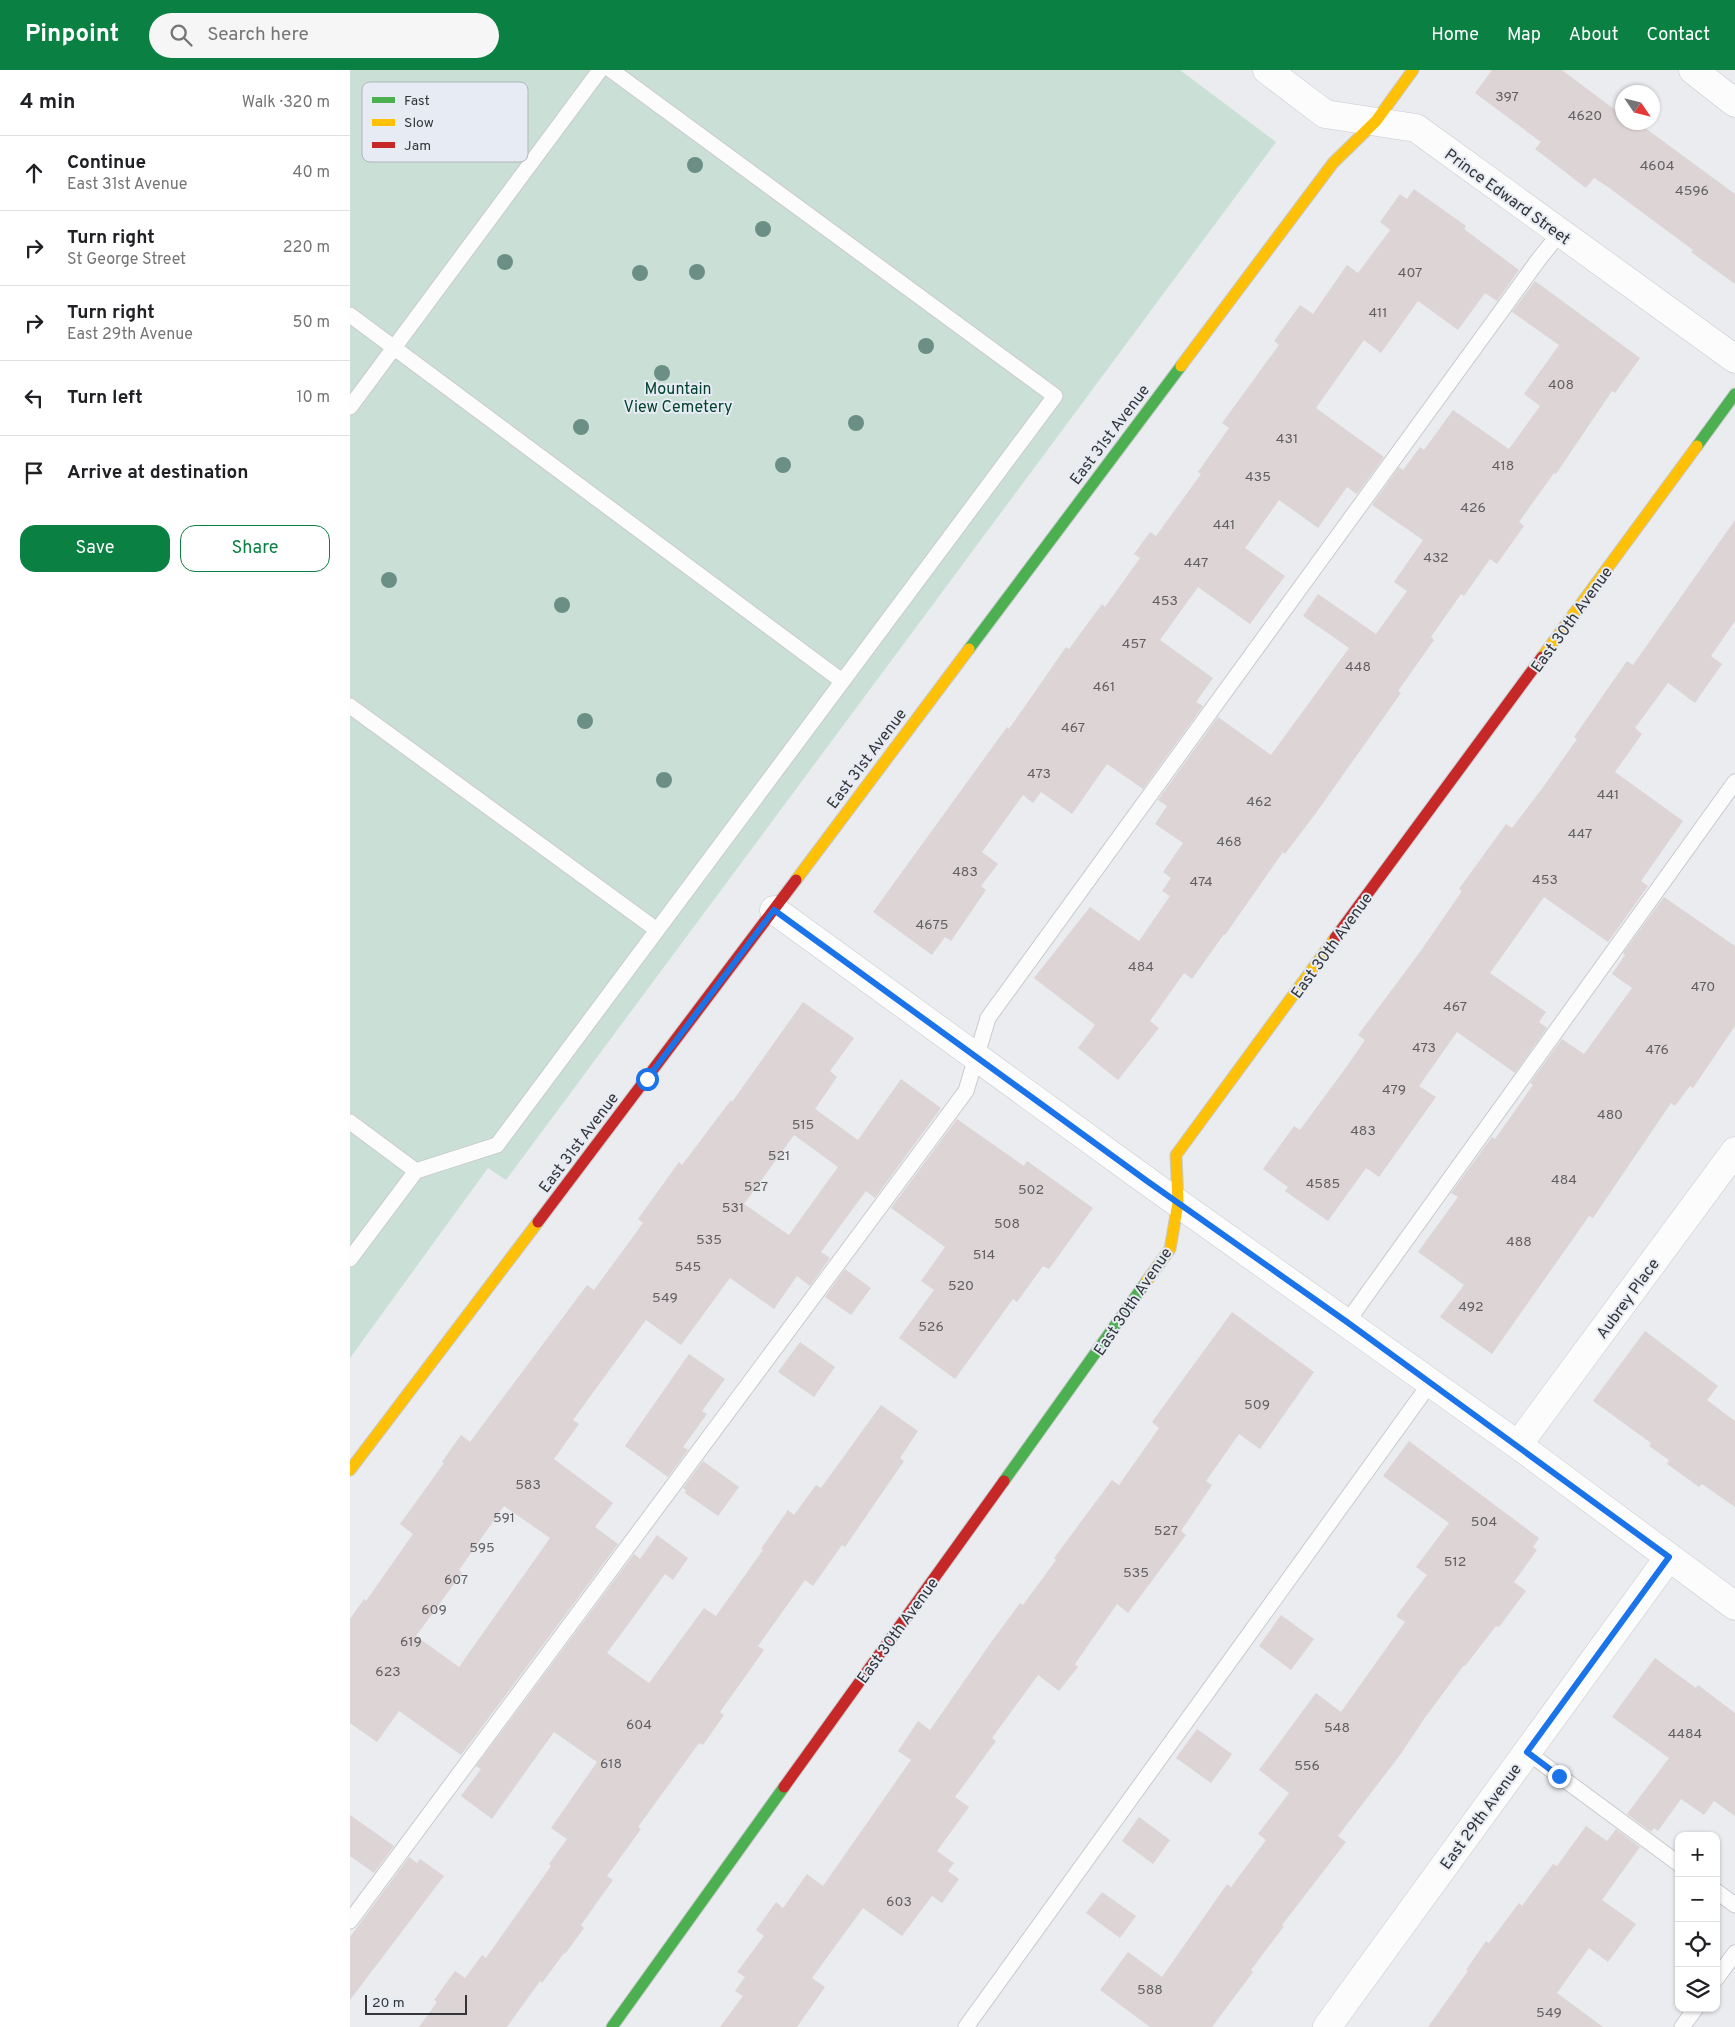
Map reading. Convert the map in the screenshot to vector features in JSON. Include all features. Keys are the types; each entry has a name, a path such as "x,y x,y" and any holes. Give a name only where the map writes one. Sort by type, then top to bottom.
{"street":[{"name":"Prince Edward Street","path":"1267,70 1325,114 1416,128 1735,359"},
{"name":"East 31st Avenue","path":"350,1470 774,910 1333,163 1376,121 1413,70"},
{"path":"1693,70 1734,100"},
{"name":"East 30th Avenue","path":"612,2027 1170,1249 1178,1203 1176,1156 1735,394"},
{"path":"774,910 1178,1203 1431,1382 1735,1606"},
{"name":"Aubrey Place","path":"1518,1446 1735,1151"},
{"name":"East 29th Avenue","path":"1327,2027 1669,1557"}],"lane":[{"path":"350,407 600,70"},
{"path":"350,1259 416,1171 496,1145 1055,396 611,70"},
{"path":"350,1921 966,1091 988,1018 1539,259 1560,233"},
{"path":"350,315 842,681"},
{"path":"350,706 656,930"},
{"path":"1347,1322 1735,782"},
{"path":"350,1122 416,1171"},
{"path":"966,2027 1431,1382"},
{"path":"1527,1752 1675,1861"},
{"path":"1720,1894 1735,1905"},
{"path":"1720,1974 1735,1953"},
{"path":"1682,2027 1693,2012"}],"green space":[{"name":"Mountain View Cemetery","path":"350,70 1180,70 1276,142 506,1180 488,1168 350,1358"}],"building":[{"path":"1492,70 1562,70 1615,110 1615,130 1648,130 1735,194 1735,284 1691,252 1693,250 1608,187 1594,178 1586,188 1535,149 1541,142 1475,93"},
{"path":"1414,189 1466,226 1464,229 1519,270 1497,301 1485,293 1458,330 1418,301 1381,353 1364,340 1316,408 1384,457 1357,494 1347,487 1318,528 1279,500 1245,548 1285,576 1250,624 1198,587 1160,640 1213,678 1196,702 1203,706 1143,789 1107,764 1072,814 1041,792 1033,803 1023,795 982,852 998,864 981,886 986,890 951,941 945,937 932,955 873,912 1007,727 1009,729 1066,647 1069,649 1102,604 1105,607 1140,558 1134,554 1150,532 1156,536 1201,474 1198,472 1229,428 1222,423 1279,345 1274,341 1300,305 1313,314 1347,265 1358,273 1390,230 1380,222 1400,194 1407,199"},
{"path":"1535,281 1640,358 1615,393 1612,391 1556,474 1554,473 1519,522 1524,526 1497,564 1490,559 1464,596 1461,594 1431,637 1434,640 1398,691 1401,693 1316,813 1285,854 1283,852 1192,979 1184,973 1150,1021 1159,1028 1118,1080 1078,1048 1095,1025 1034,978 1090,907 1139,941 1170,896 1162,891 1171,878 1163,872 1183,843 1155,824 1167,806 1158,800 1218,717 1271,755 1349,648 1303,616 1318,594 1376,634 1407,591 1394,582 1423,540 1372,505 1399,467 1403,470 1420,447 1424,450 1453,410 1509,449 1540,406 1524,394 1559,345 1512,312"},
{"path":"1735,520 1735,621 1711,656 1722,664 1695,703 1668,683 1635,728 1642,734 1615,772 1683,821 1641,881 1648,886 1608,942 1544,897 1490,973 1546,1012 1539,1022 1547,1028 1515,1073 1457,1032 1419,1086 1436,1097 1379,1177 1366,1168 1328,1221 1285,1191 1288,1187 1263,1169 1294,1126 1300,1130 1347,1066 1365,1040 1358,1035 1420,952 1462,891 1459,889 1506,824 1512,828 1544,786 1577,739 1574,737 1627,661 1633,665"},
{"path":"1664,897 1735,946 1735,1026 1693,1088 1690,1086 1675,1106 1671,1103 1593,1218 1589,1216 1492,1354 1440,1317 1464,1285 1418,1252 1458,1197 1451,1193 1492,1137 1495,1139 1533,1085 1530,1083 1562,1039 1584,1054 1632,988 1612,974 1625,955 1623,953"},
{"path":"803,1002 854,1038 830,1071 837,1077 815,1109 858,1140 901,1079 941,1108 875,1198 866,1191 821,1252 830,1258 810,1286 797,1276 774,1309 730,1278 681,1345 646,1320 573,1420 579,1424 554,1459 613,1503 595,1527 618,1544 461,1755 399,1711 377,1742 350,1723 350,1619 364,1599 366,1601 413,1534 400,1524 444,1463 442,1462 461,1435 470,1442 587,1285 594,1290 643,1223 638,1219 679,1162 682,1165 731,1100 732,1102","holes":["794,1135 838,1167 789,1235 744,1204","504,1506 550,1538 459,1667 416,1636 462,1573 459,1570"]},
{"path":"957,1119 1024,1166 1027,1161 1093,1208 1049,1269 1043,1266 1017,1302 1013,1299 955,1379 899,1338 934,1290 921,1281 945,1247 891,1208"},
{"path":"845,1269 871,1288 851,1315 825,1297"},
{"path":"1232,1312 1314,1372 1260,1449 1239,1434 1206,1481 1212,1485 1181,1531 1186,1535 1128,1613 1117,1604 1075,1664 1078,1667 1059,1691 1038,1675 992,1738 996,1741 955,1797 969,1807 937,1851 954,1863 948,1871 959,1879 942,1903 932,1896 902,1936 863,1908 812,1978 825,1987 797,2027 720,2027 743,1996 735,1991 745,1977 737,1972 764,1936 756,1930 776,1902 783,1908 807,1874 823,1886 911,1760 898,1751 918,1721 930,1730 992,1641 1020,1603 1023,1605 1056,1560 1054,1558 1112,1480 1119,1485 1159,1428 1152,1422"},
{"path":"1645,1331 1718,1386 1707,1400 1735,1421 1735,1507 1702,1484 1699,1487 1667,1464 1669,1460 1649,1446 1651,1443 1593,1401"},
{"path":"800,1342 835,1367 814,1397 778,1372"},
{"path":"689,1354 725,1379 702,1411 707,1414 683,1447 688,1450 668,1477 625,1446"},
{"path":"881,1405 918,1431 900,1458 904,1461 845,1547 842,1545 813,1586 805,1580 758,1646 764,1650 720,1712 724,1715 703,1745 699,1743 638,1827 641,1829 607,1876 613,1880 581,1925 584,1928 565,1954 542,1983 540,1981 507,2027 419,2027 437,2002 434,2000 455,1971 465,1978 482,1955 486,1958 551,1866 549,1864 567,1839 551,1828 597,1762 554,1732 492,1819 461,1796 481,1769 476,1766 634,1554 640,1559 657,1535 688,1558 673,1580 665,1574 607,1653 649,1683 704,1608 716,1616 763,1550 761,1549 788,1510 794,1515 816,1485 821,1488"},
{"path":"1409,1441 1539,1538 1533,1547 1537,1550 1514,1582 1526,1591 1499,1627 1496,1626 1464,1665 1400,1755 1338,1836 1346,1842 1282,1925 1284,1926 1251,1970 1253,1972 1212,2027 1150,2027 1100,1990 1128,1952 1162,1977 1227,1884 1231,1887 1266,1840 1258,1834 1289,1793 1259,1770 1316,1693 1341,1712 1405,1622 1396,1616 1427,1575 1416,1567 1449,1523 1383,1476"},
{"path":"703,1461 739,1487 718,1516 685,1493 686,1490 683,1488"},
{"path":"1281,1615 1314,1639 1291,1670 1259,1646"},
{"path":"1655,1658 1696,1688 1698,1685 1735,1713 1735,1816 1714,1801 1704,1815 1681,1799 1658,1831 1654,1828 1651,1832 1627,1814 1669,1758 1612,1717"},
{"path":"1197,1729 1232,1754 1211,1783 1176,1758"},
{"path":"350,1815 394,1846 374,1873 350,1856"},
{"path":"1139,1817 1170,1840 1153,1864 1122,1841"},
{"path":"1586,1826 1607,1841 1616,1829 1640,1847 1602,1900 1636,1924 1608,1962 1589,1948 1557,1993 1603,2027 1428,2027 1468,1971 1466,1970 1486,1941 1489,1943 1519,1903 1522,1906 1553,1864 1557,1866"},
{"path":"409,1857 417,1863 420,1859 444,1876 350,2000 350,1937"},
{"path":"1102,1892 1136,1916 1120,1938 1086,1913"}],"traffic: fast":[{"path":"969,649 1181,366"},
{"path":"1697,446 1735,394"},
{"path":"1004,1481 1146,1282"},
{"path":"612,2027 784,1787"}],"traffic: slow":[{"path":"1181,366 1333,163 1376,121 1413,70"},
{"path":"1542,657 1697,446"},
{"path":"796,880 969,649"},
{"path":"1146,1282 1170,1249 1178,1203 1176,1155 1335,938"},
{"path":"350,1470 538,1222"}],"traffic: jam":[{"path":"1335,938 1542,657"},
{"path":"538,1222 796,880"},
{"path":"784,1787 1004,1481"}],"route":[{"path":"647,1079 774,910 1147,1181 1347,1322 1669,1557 1527,1752 1559,1776"}]}
